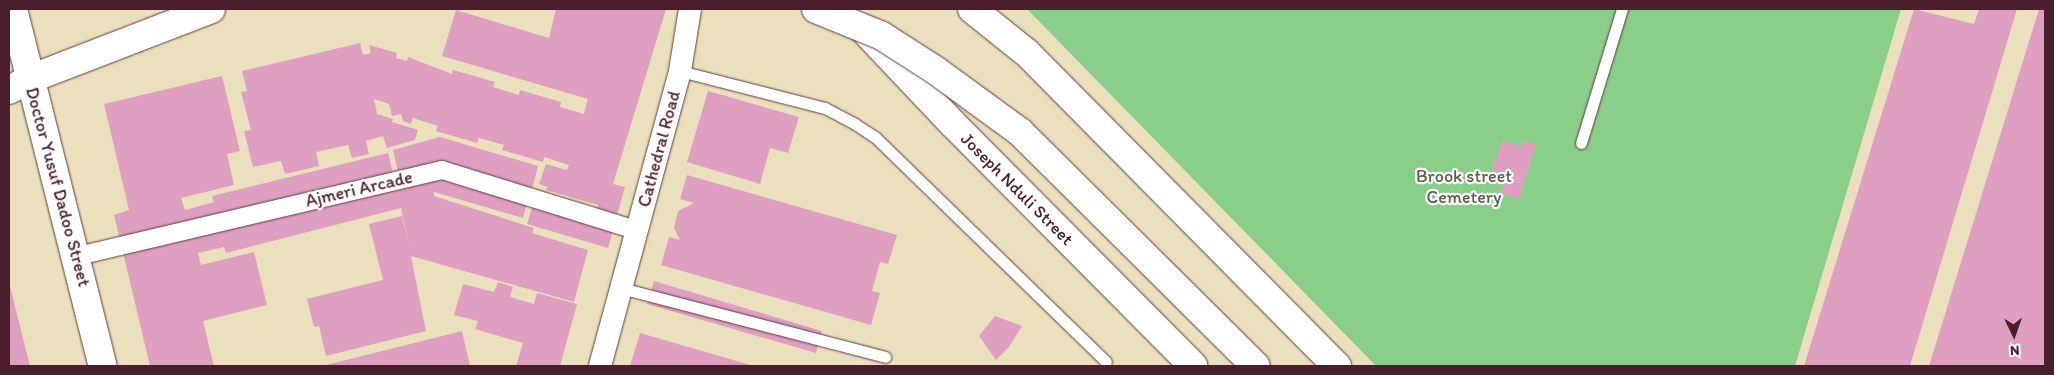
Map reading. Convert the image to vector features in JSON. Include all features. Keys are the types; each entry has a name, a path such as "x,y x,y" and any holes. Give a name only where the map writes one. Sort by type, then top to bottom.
{"main road":[{"name":"Doctor Yusuf Dadoo Street","path":"13,9 19,85 78,256 103,366"},
{"path":"19,85 211,9"},
{"path":"816,9 882,36 936,70 1020,132 1256,366"},
{"name":"Joseph Nduli Street","path":"845,9 953,124 1193,366"},
{"path":"972,9 1027,53 1337,366"}],"street":[{"name":"Cathedral Road","path":"600,366 680,71 690,9"},
{"name":"Ajmeri Arcade","path":"78,256 442,170 636,230"}],"lane":[{"path":"1581,144 1622,9"},
{"path":"680,71 825,108 868,133 1106,362"},
{"path":"621,288 885,357"}],"green space":[{"name":"Brook street Cemetery","path":"1027,9 1901,9 1795,366 1376,366"}],"building":[{"path":"556,9 666,9 613,184 625,187 608,248 527,224 533,205 594,219 598,205 546,190 547,187 539,184 546,164 567,170 569,165 544,157 543,162 502,150 504,145 479,138 477,143 436,131 438,126 413,118 411,124 403,121 401,114 392,116 389,104 374,99 377,114 393,119 392,122 418,130 415,140 387,148 383,136 366,141 369,154 352,158 348,145 316,152 319,166 285,174 281,161 253,167 244,131 251,130 241,92 247,91 242,71 360,43 363,55 371,53 369,45 397,53 396,58 407,61 408,57 452,74 453,70 495,82 493,87 519,95 520,90 561,102 560,107 584,114 588,99 442,56 456,10 549,38"},
{"path":"1914,9 1974,24 1979,9 2017,9 1910,366 1804,366"},
{"path":"2039,9 2045,9 2045,366 1929,366"},
{"path":"222,76 240,151 227,154 234,185 181,198 185,210 214,202 212,196 388,153 393,173 146,235 149,249 187,240 186,236 430,174 528,198 523,218 434,192 434,196 534,228 532,233 588,250 574,302 411,256 426,331 326,356 319,326 314,327 307,299 383,280 369,224 402,216 410,250 401,208 226,253 224,247 198,253 201,265 254,252 267,305 203,321 214,366 150,366 114,215 129,210 104,104"},
{"path":"708,91 799,117 788,153 770,148 760,184 687,162"},
{"path":"440,137 538,166 532,189 433,163 398,171 393,150"},
{"path":"1502,140 1522,147 1524,141 1536,144 1519,199 1500,193 1506,176 1492,171"},
{"path":"687,175 897,235 888,264 880,262 872,291 880,293 871,325 661,265 669,237 680,240 674,228 678,211 694,203 680,199"},
{"path":"654,281 822,331 816,353 647,304"},
{"path":"9,282 30,366 9,366"},
{"path":"498,282 513,287 510,297 534,304 537,293 577,304 560,366 516,366 523,343 475,329 478,321 454,315 463,284 494,292"},
{"path":"995,316 1022,326 1009,347 996,360 979,336"},
{"path":"462,331 470,366 322,366"},
{"path":"640,333 754,366 630,366"}]}
